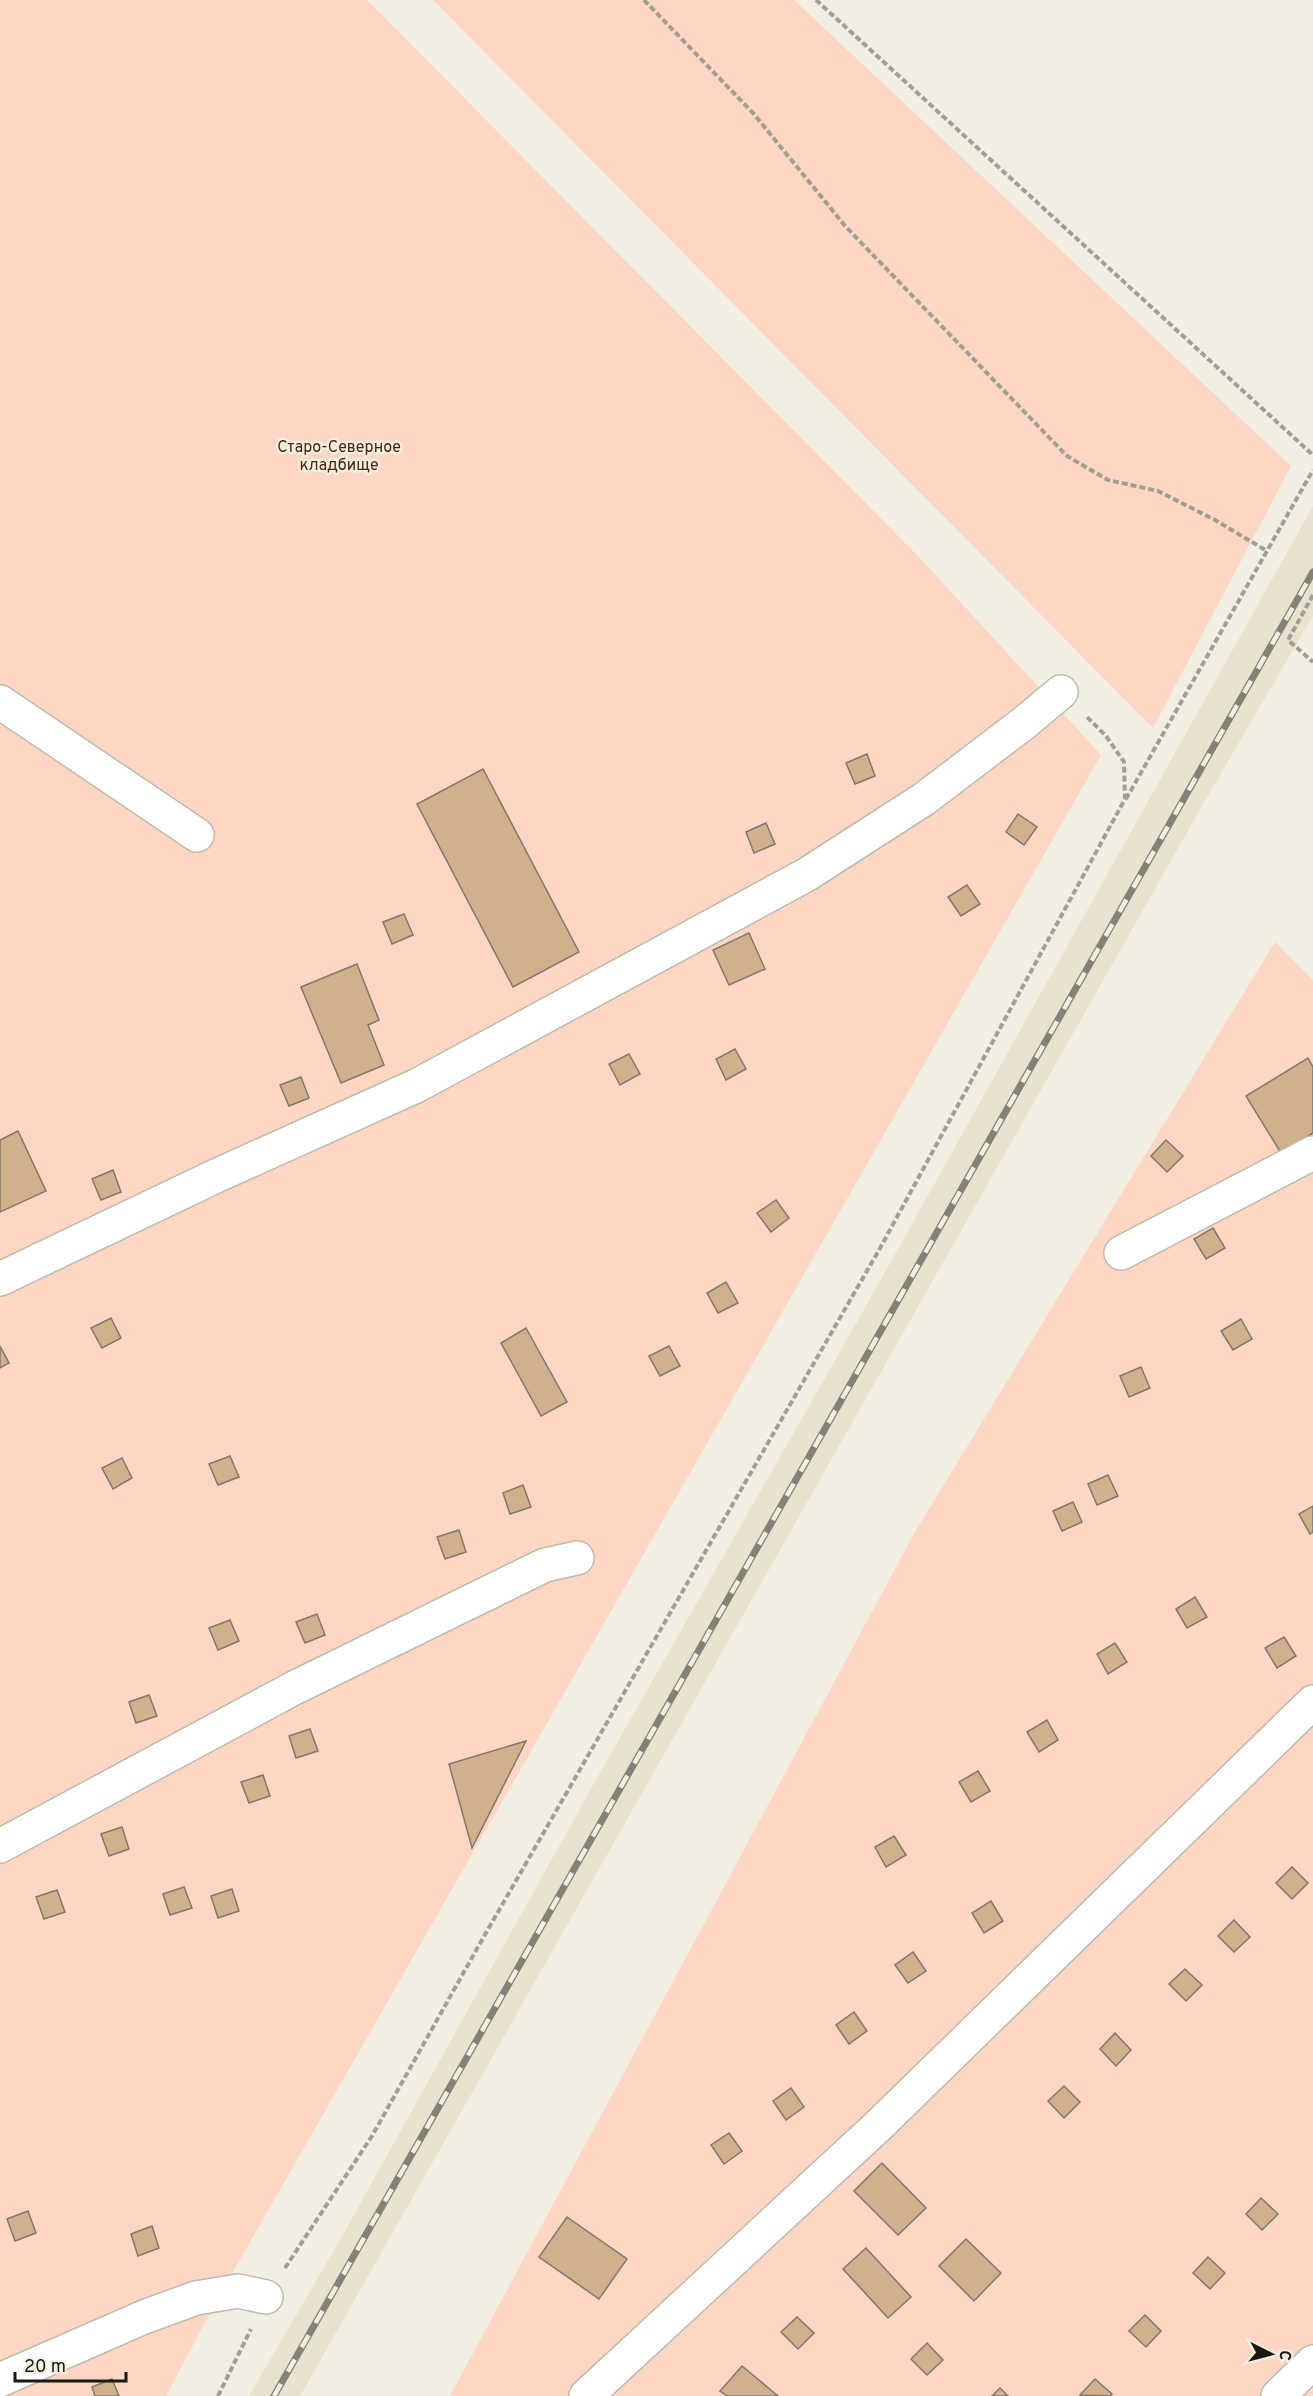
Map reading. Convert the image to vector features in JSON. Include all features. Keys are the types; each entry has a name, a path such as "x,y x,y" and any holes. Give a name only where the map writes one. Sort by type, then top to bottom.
{"street":[{"path":"0,1279 218,1175 416,1086 806,875 924,799 1061,692"},
{"path":"0,702 197,835"},
{"path":"1121,1253 1313,1153"},
{"path":"0,1846 294,1688 545,1565 578,1558"},
{"path":"586,2396 877,2127 1313,1702"},
{"path":"0,2380 144,2317 196,2298 238,2291 266,2296"},
{"path":"1278,2396 1313,2362"}],"path":[{"path":"645,0 753,113 846,227 1067,456 1108,480 1158,491 1215,520 1267,551"},
{"path":"816,0 1313,456"},
{"path":"218,2396 266,2296 372,2136 483,1938 879,1251 1125,799 1313,470"},
{"path":"1313,595 1287,640 1313,662"},
{"path":"1061,692 1106,736 1124,762 1125,799"}],"shaded area":[{"path":"1313,506 1313,616 1206,799 300,2396 249,2396 340,2240 601,1771 874,1292"}],"green space":[{"name":"Старо-Северное кладбище","path":"0,0 367,0 917,555 1101,755 218,2298 166,2396 0,2396"},
{"path":"433,0 794,0 1291,466 1153,728"},
{"path":"1275,942 1313,980 1313,2396 450,2396 915,1532"}],"building":[{"path":"867,754 875,776 855,784 846,763"},
{"path":"483,769 579,952 513,987 417,804"},
{"path":"1018,814 1037,827 1024,845 1006,832"},
{"path":"766,823 775,844 754,853 746,832"},
{"path":"967,885 980,904 961,916 948,897"},
{"path":"404,914 413,935 392,944 383,922"},
{"path":"749,933 765,969 729,985 713,950"},
{"path":"357,964 379,1020 368,1025 384,1065 341,1083 301,987"},
{"path":"735,1049 746,1069 726,1080 716,1059"},
{"path":"629,1054 640,1074 620,1085 609,1064"},
{"path":"1308,1058 1313,1067 1313,1133 1281,1153 1246,1096"},
{"path":"301,1077 309,1098 289,1106 280,1085"},
{"path":"18,1131 46,1191 0,1212 0,1140"},
{"path":"1166,1140 1183,1156 1167,1172 1151,1156"},
{"path":"113,1170 121,1192 101,1200 92,1179"},
{"path":"776,1200 789,1218 771,1232 757,1213"},
{"path":"1213,1228 1225,1248 1206,1259 1194,1239"},
{"path":"726,1282 738,1303 718,1313 707,1293"},
{"path":"111,1318 121,1338 102,1348 91,1328"},
{"path":"1241,1319 1252,1339 1233,1350 1221,1331"},
{"path":"526,1328 567,1402 541,1416 501,1343"},
{"path":"0,1346 9,1363 0,1368"},
{"path":"669,1346 680,1366 660,1376 649,1356"},
{"path":"1141,1367 1150,1388 1129,1397 1120,1376"},
{"path":"230,1456 239,1477 218,1485 209,1464"},
{"path":"122,1458 132,1478 113,1489 102,1468"},
{"path":"1108,1475 1118,1496 1097,1505 1088,1484"},
{"path":"523,1485 531,1507 510,1514 503,1493"},
{"path":"1073,1502 1082,1522 1062,1531 1053,1511"},
{"path":"1313,1506 1313,1532 1310,1534 1299,1514"},
{"path":"459,1530 466,1552 445,1559 437,1537"},
{"path":"1195,1597 1207,1617 1187,1628 1176,1609"},
{"path":"317,1614 325,1635 305,1643 296,1622"},
{"path":"230,1620 239,1641 218,1650 209,1628"},
{"path":"1284,1637 1296,1656 1277,1668 1265,1648"},
{"path":"1115,1643 1127,1662 1108,1674 1097,1654"},
{"path":"149,1695 157,1716 136,1723 129,1702"},
{"path":"1047,1720 1058,1740 1039,1752 1027,1732"},
{"path":"310,1729 318,1751 296,1758 289,1736"},
{"path":"526,1741 472,1848 449,1764"},
{"path":"978,1771 990,1791 971,1802 959,1782"},
{"path":"263,1775 270,1796 249,1803 241,1782"},
{"path":"122,1827 129,1849 109,1856 101,1834"},
{"path":"894,1836 906,1855 886,1867 875,1847"},
{"path":"1292,1867 1308,1883 1292,1899 1276,1883"},
{"path":"184,1887 192,1908 170,1915 163,1894"},
{"path":"232,1889 239,1911 218,1918 211,1896"},
{"path":"57,1890 65,1912 44,1919 36,1897"},
{"path":"991,1901 1003,1921 984,1933 972,1913"},
{"path":"1234,1920 1250,1937 1234,1952 1218,1936"},
{"path":"913,1952 926,1971 908,1983 895,1965"},
{"path":"1185,1969 1202,1985 1186,2001 1169,1984"},
{"path":"854,2012 867,2031 849,2044 836,2025"},
{"path":"1115,2033 1131,2050 1116,2066 1100,2049"},
{"path":"1064,2086 1080,2102 1064,2118 1048,2101"},
{"path":"791,2088 804,2107 786,2120 773,2101"},
{"path":"729,2133 742,2151 724,2164 711,2145"},
{"path":"882,2163 926,2208 898,2235 854,2191"},
{"path":"1261,2198 1278,2214 1262,2230 1246,2214"},
{"path":"28,2211 36,2233 15,2241 7,2219"},
{"path":"567,2217 627,2259 599,2299 539,2257"},
{"path":"152,2226 159,2248 138,2256 131,2234"},
{"path":"966,2239 1001,2273 974,2301 939,2266"},
{"path":"866,2248 911,2297 888,2318 843,2269"},
{"path":"1208,2257 1225,2273 1210,2289 1193,2273"},
{"path":"1145,2315 1161,2331 1146,2347 1129,2331"},
{"path":"797,2317 814,2333 798,2349 781,2332"},
{"path":"927,2343 943,2360 927,2375 911,2359"},
{"path":"742,2366 778,2396 727,2396 720,2391"},
{"path":"112,2379 119,2396 95,2396 92,2387"},
{"path":"1095,2379 1112,2394 1110,2396 1080,2395"},
{"path":"1000,2388 1008,2396 992,2396"}],"railway":[{"path":"274,2396 1313,572"}]}
